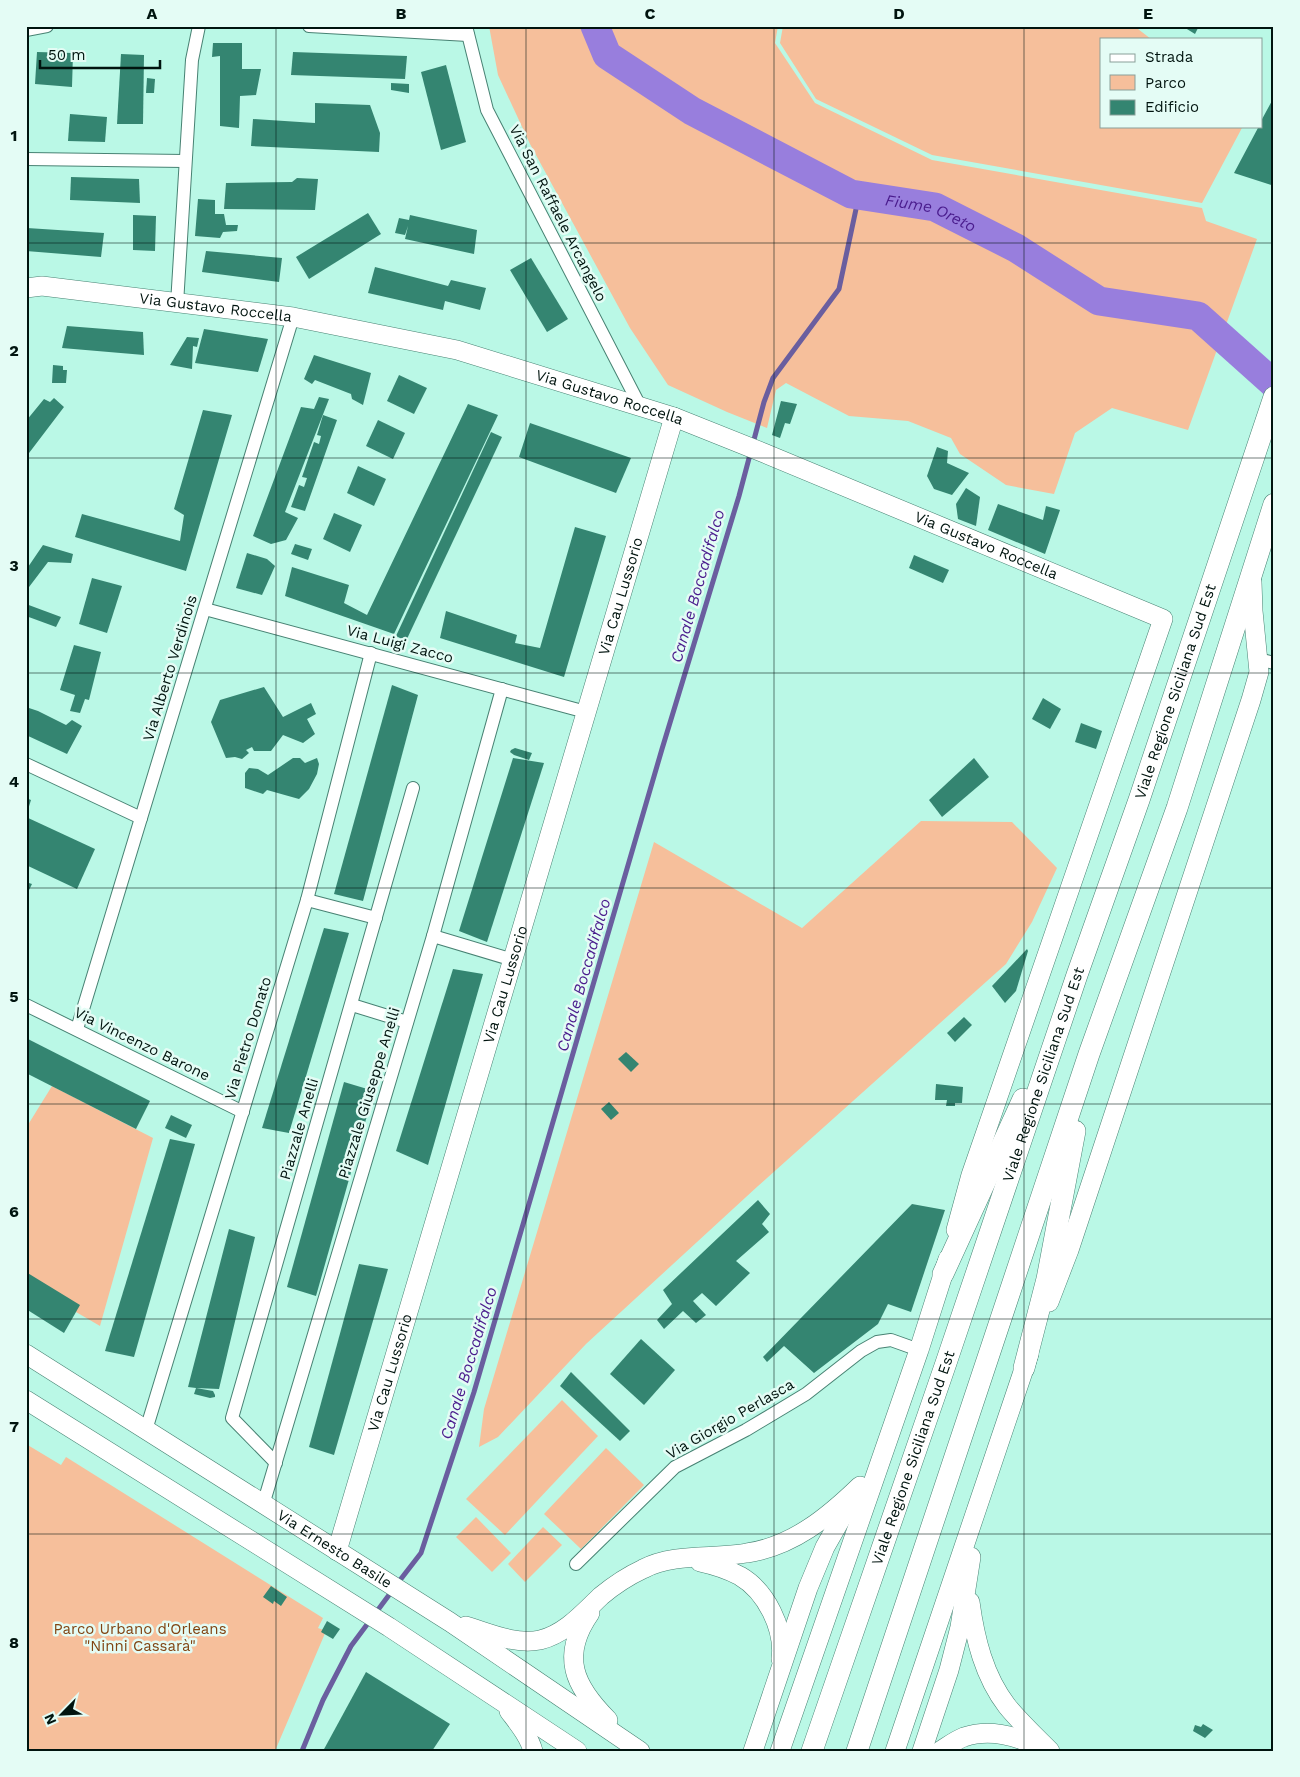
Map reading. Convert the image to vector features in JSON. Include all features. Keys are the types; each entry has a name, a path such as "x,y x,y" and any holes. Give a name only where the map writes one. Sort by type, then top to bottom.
{"main road":[{"name":"Viale Regione Siciliana Sud Est","path":"812,1751 950,1354 1274,397"},
{"path":"857,1751 1089,1054 1177,808 1252,568 1274,504"},
{"path":"944,1274 1077,975"},
{"path":"1024,1368 1047,1279 1089,1054"}],"street":[{"path":"26,30 47,26"},
{"path":"177,304 192,60 199,26"},
{"path":"309,26 467,31"},
{"name":"Via San Raffaele Arcangelo","path":"467,31 487,110 641,408"},
{"path":"26,159 185,161"},
{"name":"Via Gustavo Roccella","path":"26,288 42,286 294,317 457,350 674,417 1164,619"},
{"name":"Via Alberto Verdinois","path":"77,1030 294,317"},
{"name":"Via Cau Lussorio","path":"337,1551 674,417"},
{"path":"896,1751 1024,1368 1069,1250 1221,795 1259,672 1266,661 1253,611 1252,568"},
{"name":"Via Luigi Zacco","path":"205,609 586,712"},
{"name":"Viale Regione Siciliana Sud Est","path":"780,1751 919,1350 944,1274 971,1175 1164,619"},
{"name":"Via Pietro Donato","path":"146,1430 307,900 371,653"},
{"name":"Piazzale Giuseppe Anelli","path":"263,1505 433,936 502,689"},
{"path":"26,764 141,818"},
{"name":"Piazzale Anelli","path":"276,1463 232,1418 413,788"},
{"path":"307,900 376,918"},
{"path":"433,936 513,960"},
{"name":"Via Vincenzo Barone","path":"26,1004 243,1112"},
{"path":"352,1005 407,1022"},
{"name":"Via Giorgio Perlasca","path":"576,1564 675,1467 746,1430 797,1399 861,1351 877,1342 891,1340 919,1350"},
{"name":"Via Ernesto Basile","path":"26,1354 450,1622 641,1751"},
{"path":"26,1400 350,1602 577,1751"},
{"path":"753,1751 808,1588 825,1547 889,1435"},
{"path":"450,1622 522,1641 540,1640 554,1635 570,1624 602,1595 644,1568 664,1562 747,1553 772,1547 813,1527 836,1509 860,1486"},
{"path":"922,1751 949,1670 960,1628 981,1501"},
{"path":"681,1560 722,1567 742,1577 758,1591 770,1609 779,1630 782,1651 777,1680"},
{"path":"967,1584 978,1646 991,1680 1006,1705 1048,1751"},
{"path":"602,1595 582,1624 574,1650 574,1666 578,1683 589,1700 641,1751"},
{"path":"500,1700 520,1726 533,1751"},
{"path":"940,1751 963,1738 983,1733 1007,1735 1023,1739 1048,1751"}],"green space":[{"path":"489,26 778,26 775,43 815,103 932,160 1202,208 1206,221 1257,239 1188,430 1112,408 1075,433 1054,494 1006,485 960,454 951,438 908,421 849,416 786,383 776,390 767,428 668,385 630,328 530,144 498,75"},
{"path":"783,26 1139,26 1138,29 1150,38 1100,38 1100,128 1242,128 1202,203 932,155 816,99 780,43"},
{"path":"921,821 1012,822 1057,868 1032,922 1006,964 758,1186 586,1344 498,1437 479,1447 484,1409 654,842 802,928"},
{"path":"52,1086 153,1138 100,1326 76,1312 26,1272 26,1128"},
{"path":"562,1400 598,1436 505,1535 466,1499"},
{"name":"Parco Urbano d'Orleans \"Ninni Cassarà\"","path":"26,1444 61,1465 66,1457 323,1618 318,1628 326,1631 275,1751 26,1751"},
{"path":"606,1448 644,1485 581,1549 544,1514"},
{"path":"476,1517 511,1553 492,1572 456,1537"},
{"path":"543,1527 562,1545 525,1582 508,1564"}],"building":[{"path":"1182,26 1199,26 1195,34"},
{"path":"213,43 242,43 242,69 261,69 256,95 240,96 239,128 220,126 220,56 212,57"},
{"path":"37,52 73,53 72,87 35,84"},
{"path":"293,52 407,56 405,79 291,75"},
{"path":"121,54 144,55 143,124 117,124"},
{"path":"446,65 466,142 441,150 421,72"},
{"path":"147,78 155,79 154,93 146,93"},
{"path":"391,83 409,84 409,93 391,90"},
{"path":"1274,97 1274,186 1234,173 1258,128 1262,128 1262,119"},
{"path":"315,103 370,105 380,133 379,152 251,146 253,119 315,123"},
{"path":"70,114 107,117 105,142 68,141"},
{"path":"71,177 139,179 140,203 70,200"},
{"path":"297,178 318,179 315,210 224,209 226,183 292,182"},
{"path":"198,199 215,200 215,214 224,214 226,225 238,225 237,231 223,232 220,238 195,236"},
{"path":"368,213 381,234 309,279 296,257"},
{"path":"133,215 156,216 155,251 133,250"},
{"path":"410,215 477,230 474,254 405,239 408,226 405,235 395,233 399,218 409,220"},
{"path":"27,228 104,233 101,257 26,251"},
{"path":"206,251 282,258 279,282 202,272"},
{"path":"531,258 568,319 547,332 510,270"},
{"path":"375,267 448,286 451,280 486,288 480,310 445,301 443,310 368,293"},
{"path":"67,326 143,332 144,355 62,348"},
{"path":"204,329 268,339 258,372 195,363"},
{"path":"187,337 199,338 197,347 193,346 192,369 170,365"},
{"path":"314,355 371,373 363,405 352,399 351,394 315,380 312,384 304,379"},
{"path":"53,365 63,366 63,370 67,370 66,383 52,383"},
{"path":"399,375 427,388 414,414 387,401"},
{"path":"319,397 329,399 285,512 298,518 286,540 271,544 253,536 301,407 314,409"},
{"path":"54,398 64,407 26,457 26,421 44,399 50,402"},
{"path":"781,401 797,404 790,424 785,423 780,438 772,435"},
{"path":"468,404 498,415 394,634 285,596 292,567 349,585 344,603 367,615"},
{"path":"203,410 232,415 186,571 75,537 82,514 180,541 184,515 174,509"},
{"path":"323,415 337,420 305,511 291,507 299,485 304,487 307,478 302,477 314,442 319,444 321,436 317,435"},
{"path":"378,420 405,433 393,459 366,446"},
{"path":"530,423 631,458 616,493 519,457"},
{"path":"491,432 502,437 406,641 396,636"},
{"path":"937,447 948,451 947,463 969,473 952,495 934,489 927,476"},
{"path":"358,466 386,479 374,506 347,493"},
{"path":"966,488 980,497 976,526 958,519 956,504"},
{"path":"998,504 1043,520 1046,506 1060,510 1045,554 988,530"},
{"path":"334,513 362,525 350,552 323,539"},
{"path":"575,527 606,536 564,677 440,638 446,611 517,635 515,643 540,648"},
{"path":"295,544 312,549 308,560 291,554"},
{"path":"43,545 73,554 71,563 48,562 26,591 26,570"},
{"path":"247,553 267,559 275,566 262,595 236,588"},
{"path":"914,555 949,570 943,583 909,568"},
{"path":"92,578 122,586 107,633 79,624"},
{"path":"26,604 61,617 56,627 26,616"},
{"path":"74,645 101,652 89,700 85,699 80,713 70,711 75,695 60,690"},
{"path":"392,685 418,695 363,901 334,894"},
{"path":"264,687 283,717 311,703 316,714 307,719 315,734 303,743 283,735 271,751 254,751 252,747 246,750 249,753 242,759 235,757 226,758 211,722 220,700"},
{"path":"1043,698 1061,709 1050,729 1032,719"},
{"path":"26,707 66,725 72,720 82,726 67,754 26,735"},
{"path":"1081,723 1102,731 1096,749 1075,742"},
{"path":"515,748 532,753 529,760 510,752"},
{"path":"293,758 300,758 305,763 317,758 319,764 317,774 309,789 299,799 267,790 263,794 245,788 245,773 249,768 258,769 268,775"},
{"path":"513,758 544,763 487,942 459,931"},
{"path":"974,758 989,777 942,817 929,800"},
{"path":"26,798 31,800 27,813 26,813"},
{"path":"26,817 95,849 77,889 26,865"},
{"path":"26,882 32,884 26,896"},
{"path":"324,928 349,933 289,1133 262,1128"},
{"path":"1027,949 1016,991 1005,1003 992,986"},
{"path":"453,969 483,974 428,1165 396,1151"},
{"path":"964,1017 972,1025 955,1042 947,1033"},
{"path":"26,1038 150,1101 136,1129 26,1073"},
{"path":"626,1052 639,1064 631,1072 618,1059"},
{"path":"344,1082 374,1091 316,1296 287,1287"},
{"path":"936,1084 963,1087 962,1103 955,1103 955,1106 946,1106 947,1100 935,1100"},
{"path":"609,1102 619,1113 611,1120 601,1109"},
{"path":"171,1115 192,1125 186,1138 165,1128"},
{"path":"170,1139 195,1144 134,1357 105,1351"},
{"path":"758,1200 770,1214 762,1224 769,1232 736,1261 750,1273 716,1306 702,1293 693,1301 706,1315 696,1323 683,1311 664,1329 657,1320 672,1304 663,1290"},
{"path":"912,1204 945,1210 911,1312 888,1304 878,1324 814,1373 784,1346 767,1362 763,1357"},
{"path":"229,1229 255,1237 219,1389 188,1387"},
{"path":"359,1264 388,1269 334,1455 309,1447"},
{"path":"26,1272 80,1305 64,1333 26,1309"},
{"path":"641,1339 675,1370 644,1405 610,1374"},
{"path":"571,1372 630,1431 620,1441 560,1386"},
{"path":"196,1388 213,1391 215,1397 210,1398 194,1394"},
{"path":"271,1586 287,1597 281,1606 274,1601 273,1604 263,1597"},
{"path":"327,1621 340,1629 333,1639 321,1632"},
{"path":"366,1672 450,1724 432,1751 323,1751"},
{"path":"1203,1724 1213,1730 1205,1738 1193,1731 1195,1725 1201,1727"}],"waterway":[{"name":"Fiume Oreto","path":"595,26 607,55 692,111 851,194 935,207 1016,248 1099,301 1198,316 1274,384"},
{"name":"Canale Boccadifalco","path":"397,1584 421,1553 474,1392 662,749 739,496 764,402 773,378 839,289 859,195"},
{"name":"Canale Boccadifalco","path":"302,1751 323,1700 351,1646 392,1591"}]}
